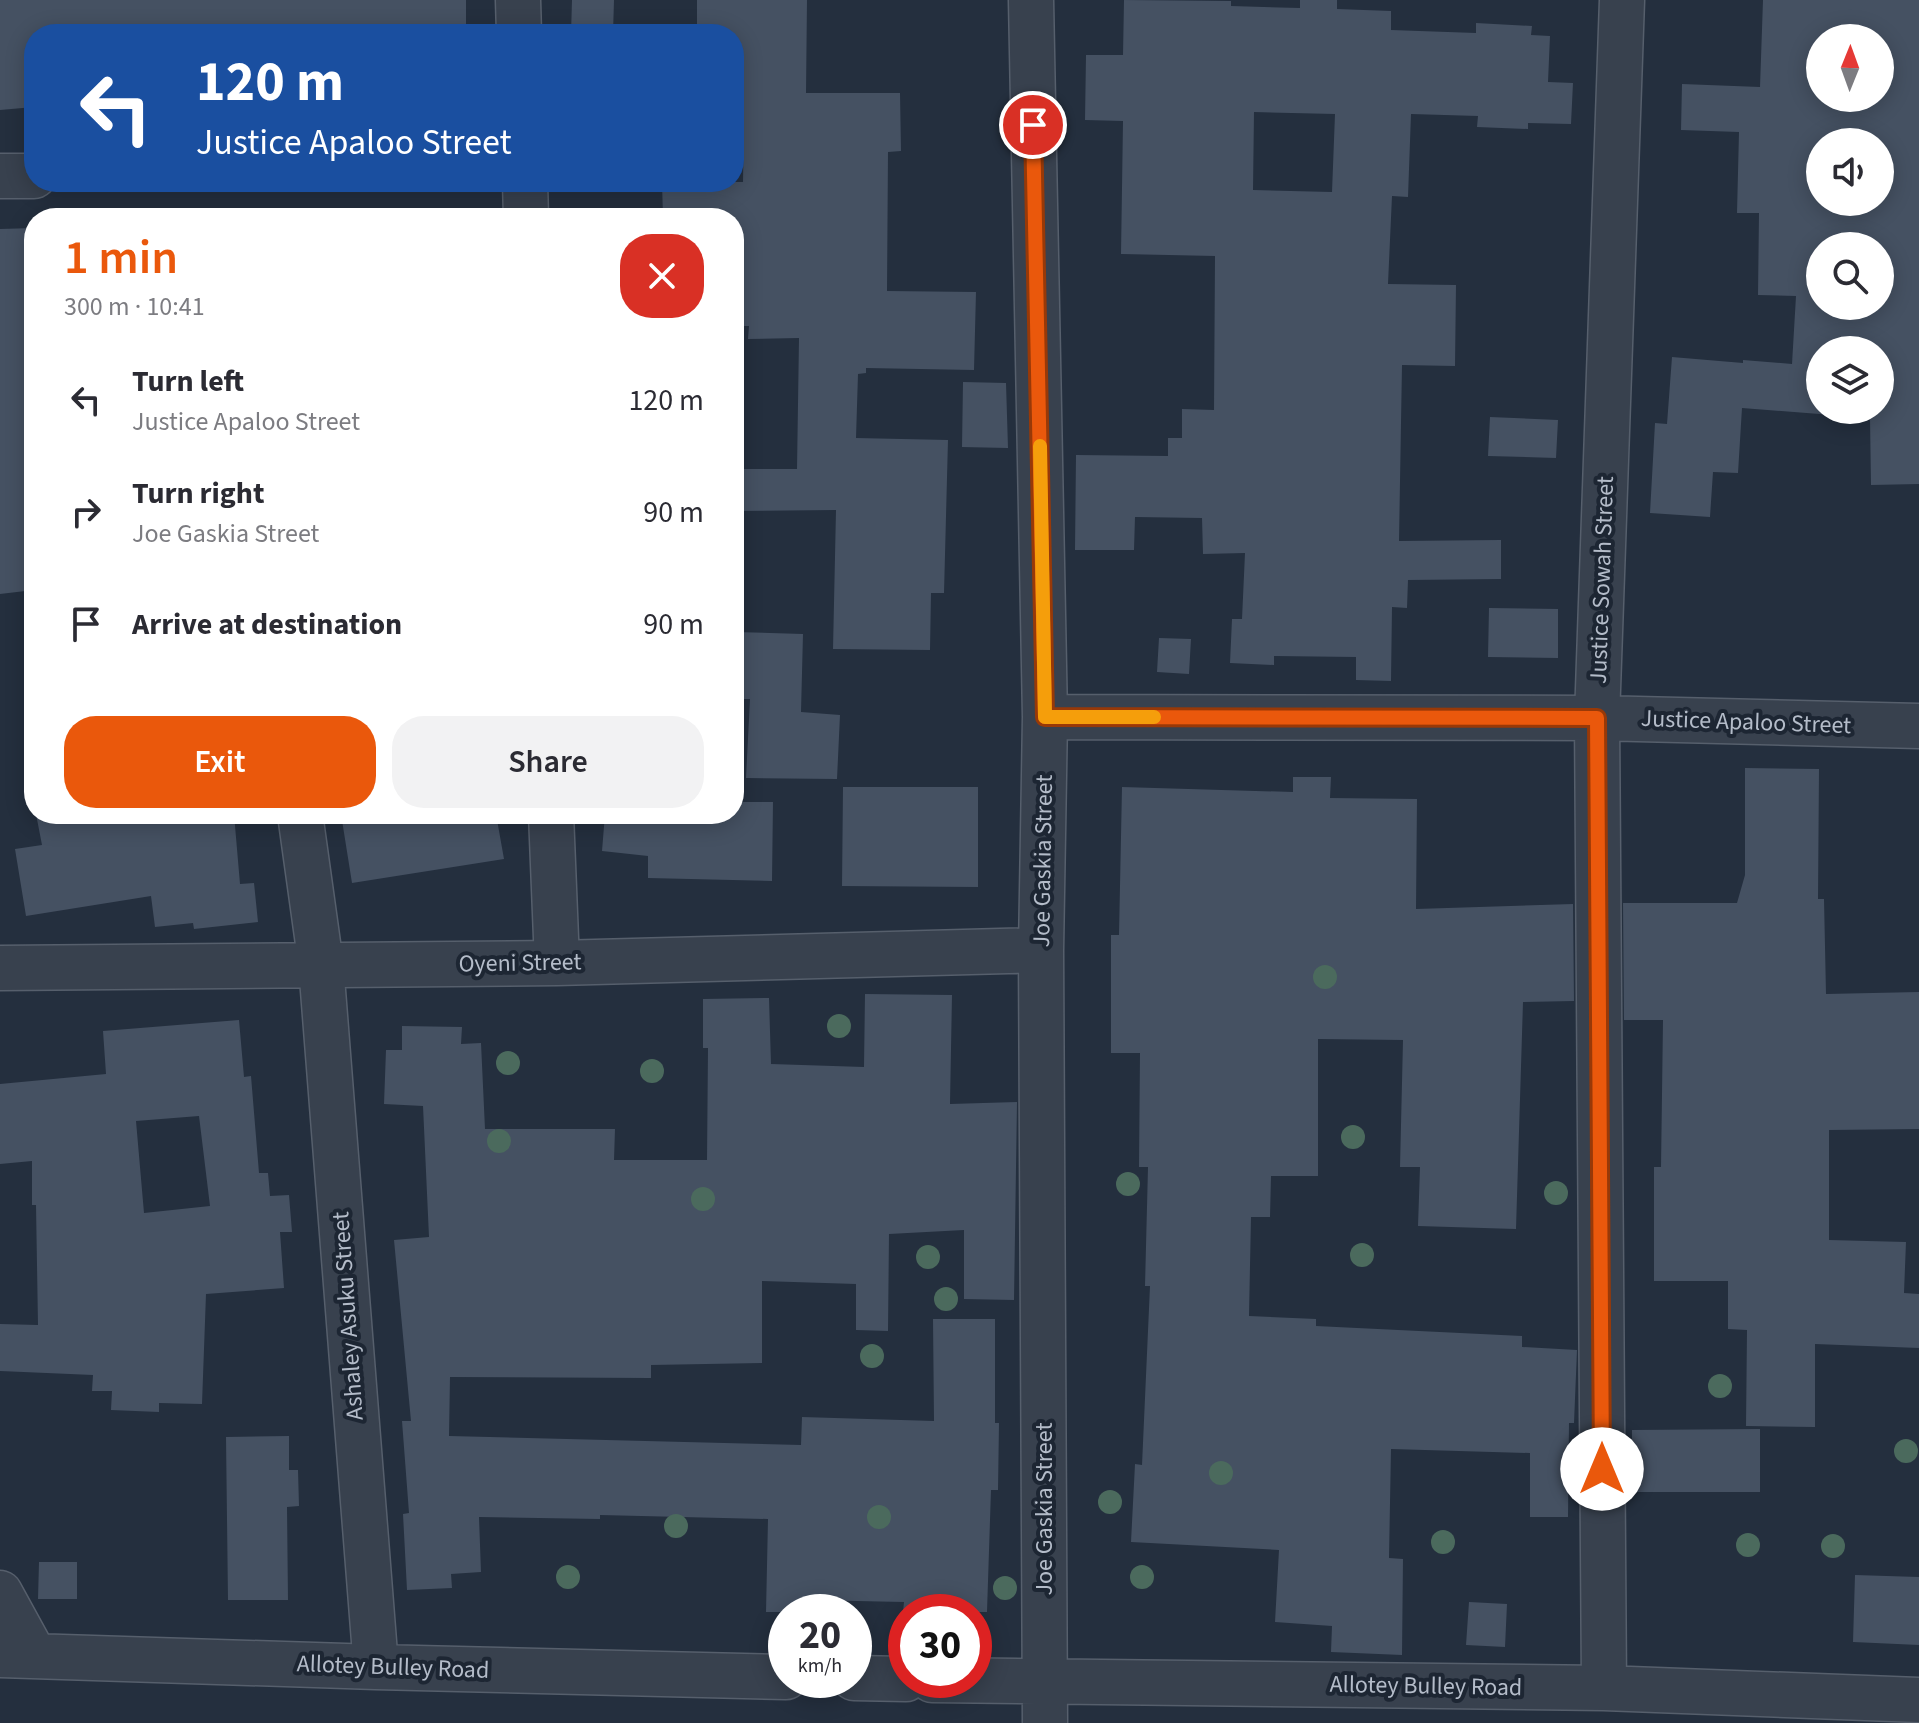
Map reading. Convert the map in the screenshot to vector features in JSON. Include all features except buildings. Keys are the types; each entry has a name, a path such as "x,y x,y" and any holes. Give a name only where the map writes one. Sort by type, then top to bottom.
{"street":[{"path":"518,0 519,24"},
{"name":"Joe Gaskia Street","path":"1031,0 1045,717 1041,950 1045,1703"},
{"name":"Justice Sowah Street","path":"1604,1688 1597,718 1622,0"},
{"path":"0,176 24,176"},
{"name":"Justice Apaloo Street","path":"1045,717 1597,718 1919,726"},
{"name":"Ashaley Asuku Street","path":"301,824 321,965 376,1667"},
{"path":"551,824 557,963"},
{"name":"Oyeni Street","path":"0,968 557,963 1041,950"},
{"path":"0,1593 17,1655"},
{"name":"Allotey Bulley Road","path":"17,1655 768,1677"},
{"name":"Allotey Bulley Road","path":"992,1692 1045,1703 1604,1688 1919,1700"}],"slow traffic":[{"path":"1040,446 1045,717 1154,717"}],"route":[{"path":"1033,125 1045,717 1597,718 1602,1469"}]}
